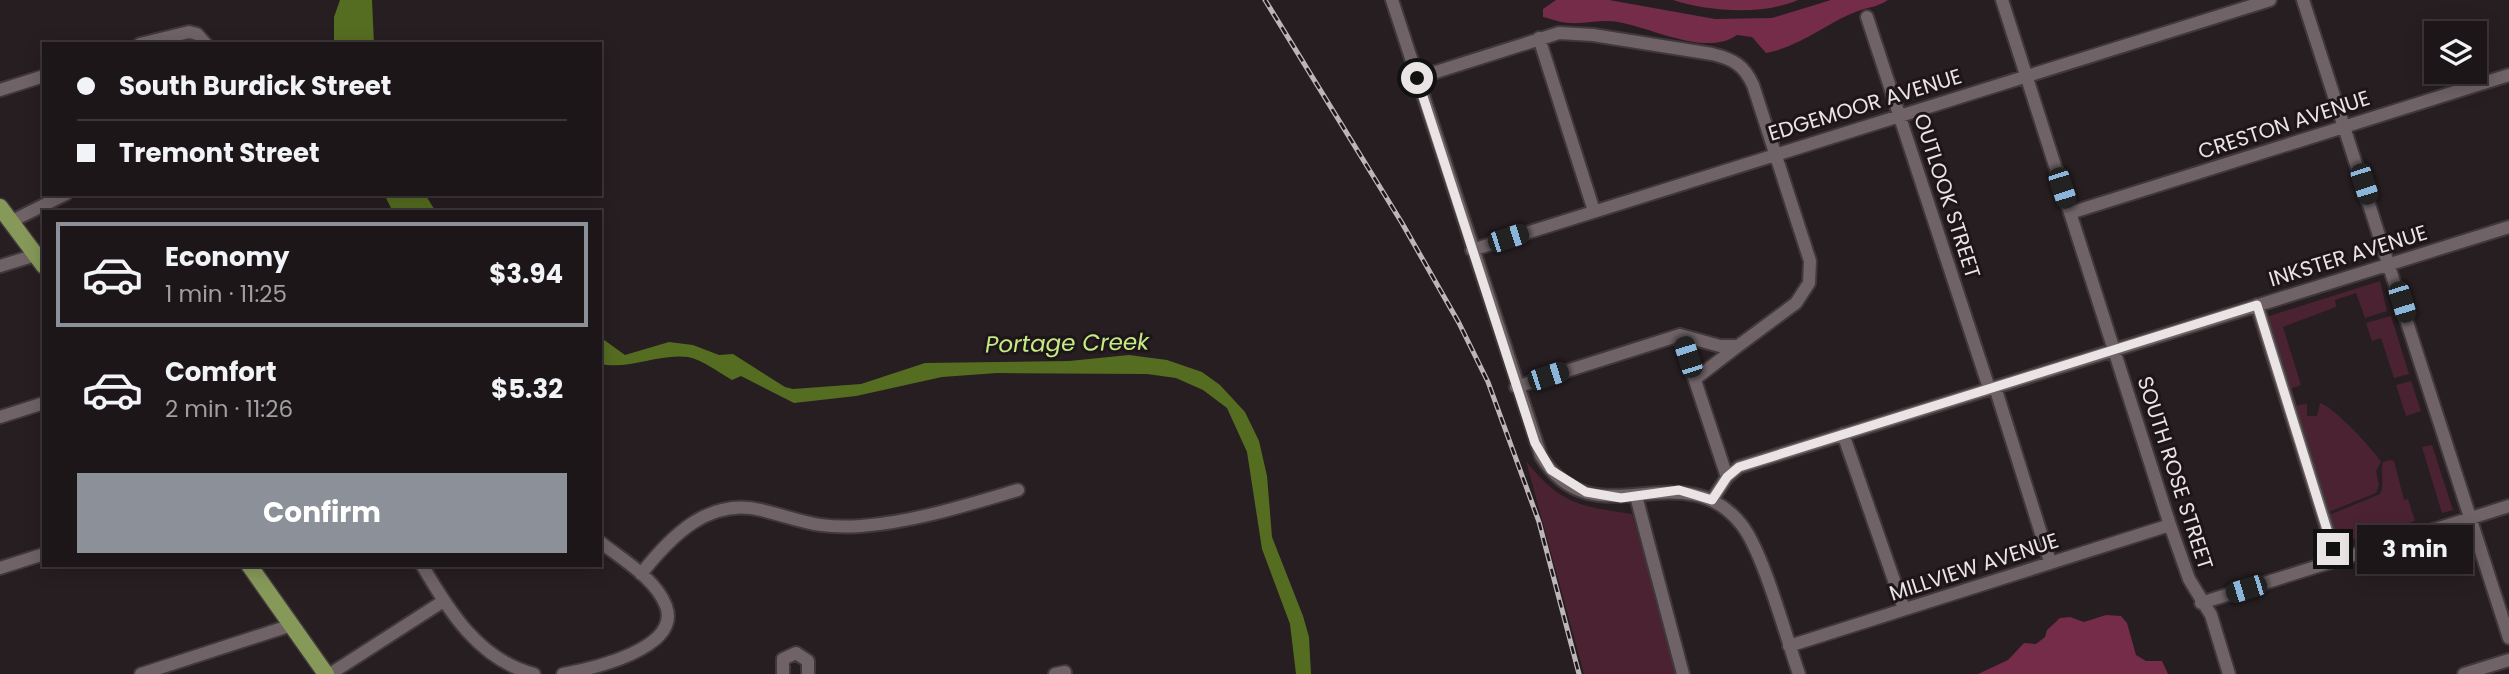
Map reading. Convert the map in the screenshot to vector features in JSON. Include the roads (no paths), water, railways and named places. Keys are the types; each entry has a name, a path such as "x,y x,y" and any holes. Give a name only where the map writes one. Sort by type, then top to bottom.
{"main road":[{"path":"0,207 40,260"},
{"path":"250,567 328,674"}],"street":[{"path":"1392,0 1516,387 1541,456 1551,470 1570,484 1599,496 1636,496 1679,490 1712,500 1727,508 1748,533 1799,674"},
{"name":"SOUTH ROSE STREET","path":"2001,0 2170,525 2201,603 2211,615 2229,674"},
{"name":"EDGEMOOR AVENUE","path":"1472,250 2270,0"},
{"path":"2303,0 2509,638"},
{"name":"OUTLOOK STREET","path":"1867,17 2050,562"},
{"path":"1417,78 1559,33 1593,35 1712,54 1738,63 1753,85 1810,261 1809,283 1796,303 1695,379"},
{"path":"147,42 173,34 201,39"},
{"path":"1539,38 1594,211"},
{"name":"CRESTON AVENUE","path":"2070,214 2509,75"},
{"path":"0,90 42,77"},
{"path":"12,221 62,196"},
{"name":"INKSTER AVENUE","path":"1712,500 1727,477 1739,467 2509,227"},
{"path":"0,267 40,260"},
{"path":"2257,305 2337,561"},
{"path":"1516,387 1680,335 1720,346 1738,346"},
{"path":"1680,335 1727,477"},
{"path":"0,417 42,404"},
{"path":"1843,434 1904,609"},
{"path":"641,573 676,534 706,515 724,508 762,510 807,525 864,526 948,510 1018,490"},
{"path":"1636,496 1683,674"},
{"path":"2201,603 2509,506"},
{"name":"MILLVIEW AVENUE","path":"1789,646 2170,525"},
{"path":"564,674 598,666 642,650 662,631 667,607 641,573 602,544"},
{"path":"0,568 42,555"},
{"path":"423,567 442,602 501,662 534,674"},
{"path":"328,674 442,602"},
{"path":"141,674 292,625"},
{"path":"783,674 783,659 796,653 808,661 808,674"},
{"path":"2464,674 2509,660"}],"railway":[{"path":"1265,0 1402,223 1459,323 1488,382 1539,522 1579,674"}],"water label":[{"name":"Portage Creek","path":"1067,343"}]}
